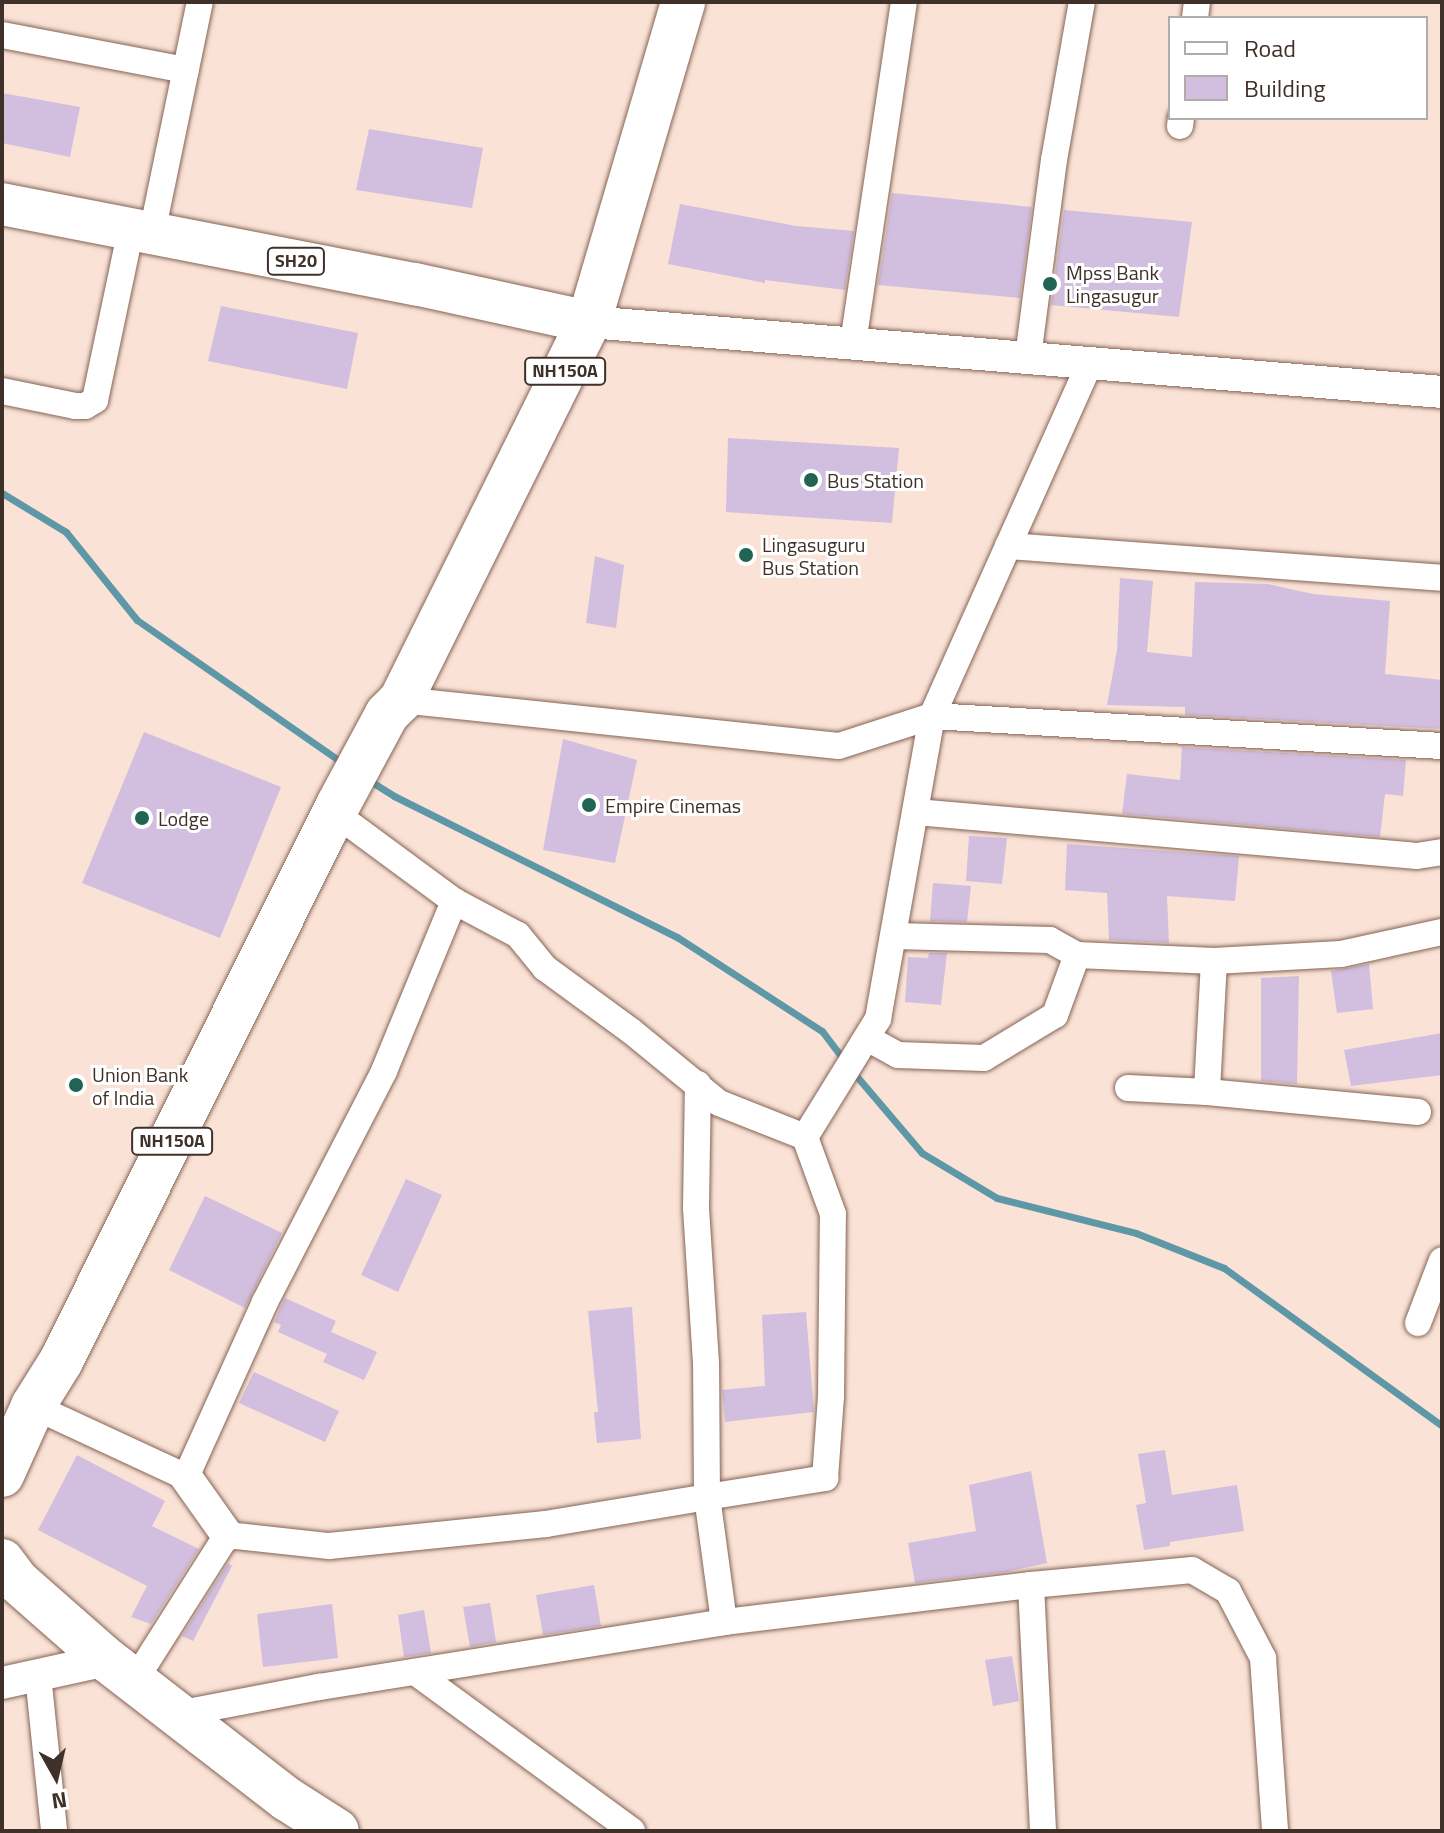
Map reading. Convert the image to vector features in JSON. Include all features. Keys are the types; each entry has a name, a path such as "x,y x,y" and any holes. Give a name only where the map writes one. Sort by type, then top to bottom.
{"highway":[{"name":"NH150A","path":"2,1475 33,1406 61,1361 337,810 394,707 589,322 683,2"},
{"path":"2,1561 17,1581 121,1670 287,1799 337,1831"}],"main road":[{"name":"SH20","path":"2,204 589,322"}],"street":[{"path":"2,391 75,406 95,400 186,70 200,2"},
{"path":"853,343 904,2"},
{"path":"1028,357 1054,160 1082,2"},
{"path":"2,35 186,70"},
{"path":"589,322 1442,392"},
{"path":"805,1137 872,1028 894,936 932,716 1090,362"},
{"path":"1008,546 1442,578"},
{"path":"394,707 839,746 932,716 1442,746"},
{"path":"33,1406 186,1477 227,1535 329,1546 546,1524 825,1478 831,1397 833,1214 805,1137 719,1103 545,968 518,935 454,901 337,810"},
{"path":"916,812 1417,856 1442,852"},
{"path":"186,1477 265,1302 384,1071 454,901"},
{"path":"894,936 1050,940 1077,955 1214,961 1341,954 1442,932"},
{"path":"872,1028 898,1055 984,1058 1055,1015 1077,955"},
{"path":"1207,1092 1214,961"},
{"path":"698,1084 696,1208 706,1363 707,1497 724,1622"},
{"path":"1128,1088 1207,1092 1418,1112"},
{"path":"1418,1323 1442,1260"},
{"path":"2,1683 38,1675 121,1670 227,1535"},
{"path":"177,1714 724,1622 1031,1585 1192,1570 1228,1591 1263,1658 1269,1698 1275,1831"},
{"path":"1031,1585 1043,1831"},
{"path":"415,1672 632,1831"},
{"path":"38,1675 54,1831"}],"building":[{"path":"2,93 80,107 70,157 2,143"},
{"path":"369,129 483,148 472,208 356,190"},
{"path":"892,193 1032,207 1020,298 878,285"},
{"path":"680,204 796,226 854,231 845,290 765,280 765,283 668,264"},
{"path":"1064,210 1192,222 1179,317 1051,305"},
{"path":"221,306 358,333 347,389 208,361"},
{"name":"Bus Station","path":"728,438 899,448 892,523 726,512"},
{"path":"595,556 624,565 616,628 586,623"},
{"path":"1120,578 1153,581 1147,652 1192,657 1195,582 1268,584 1313,594 1390,601 1385,674 1442,680 1442,729 1185,715 1185,707 1107,705 1117,650"},
{"path":"144,732 281,787 220,938 82,883"},
{"name":"Empire Cinemas","path":"563,739 637,760 615,863 543,850"},
{"path":"1182,747 1406,760 1403,796 1385,794 1380,837 1122,814 1127,774 1180,780"},
{"path":"969,836 1007,838 1002,884 966,881"},
{"path":"1067,844 1239,856 1235,901 1167,896 1169,943 1109,940 1107,893 1065,890"},
{"path":"933,883 971,886 967,922 930,921"},
{"path":"929,953 947,953 941,1005 905,1002 908,957 928,958"},
{"path":"1369,964 1373,1009 1337,1013 1331,971"},
{"path":"1299,976 1297,1084 1261,1081 1261,978"},
{"path":"1442,1033 1442,1075 1351,1086 1344,1050"},
{"path":"406,1179 442,1195 398,1292 361,1275"},
{"path":"205,1196 282,1233 245,1308 169,1270"},
{"path":"285,1298 336,1321 331,1332 377,1352 364,1380 323,1362 327,1354 278,1332 281,1325 274,1322"},
{"path":"632,1307 641,1439 597,1443 594,1412 598,1412 588,1311"},
{"path":"806,1312 814,1412 725,1422 722,1390 765,1386 762,1315"},
{"path":"254,1372 339,1411 325,1442 239,1403"},
{"path":"1165,1450 1172,1495 1237,1485 1244,1531 1170,1542 1170,1546 1144,1550 1136,1505 1146,1503 1138,1454"},
{"path":"77,1455 165,1501 152,1526 199,1549 151,1624 131,1617 147,1586 38,1530"},
{"path":"1031,1471 1047,1563 1006,1572 915,1583 908,1543 976,1531 969,1485"},
{"path":"228,1563 232,1566 193,1641 182,1636"},
{"path":"594,1585 601,1626 543,1635 536,1595"},
{"path":"490,1603 496,1642 470,1647 463,1607"},
{"path":"332,1604 338,1658 263,1667 257,1614"},
{"path":"424,1610 431,1653 404,1657 398,1615"},
{"path":"1012,1656 1019,1701 993,1706 985,1660"}],"waterway":[{"path":"2,493 66,532 137,620 343,763"},
{"path":"367,779 394,796 677,937 822,1031 845,1062"},
{"path":"853,1072 922,1153 997,1198 1136,1233 1224,1268 1442,1426"}],"place":[{"name":"Mpss Bank Lingasugur","path":"1050,284"},
{"name":"Bus Station","path":"811,480"},
{"name":"Lingasuguru Bus Station","path":"746,555"},
{"name":"Empire Cinemas","path":"589,805"},
{"name":"Lodge","path":"142,818"},
{"name":"Union Bank of India","path":"76,1085"}]}
